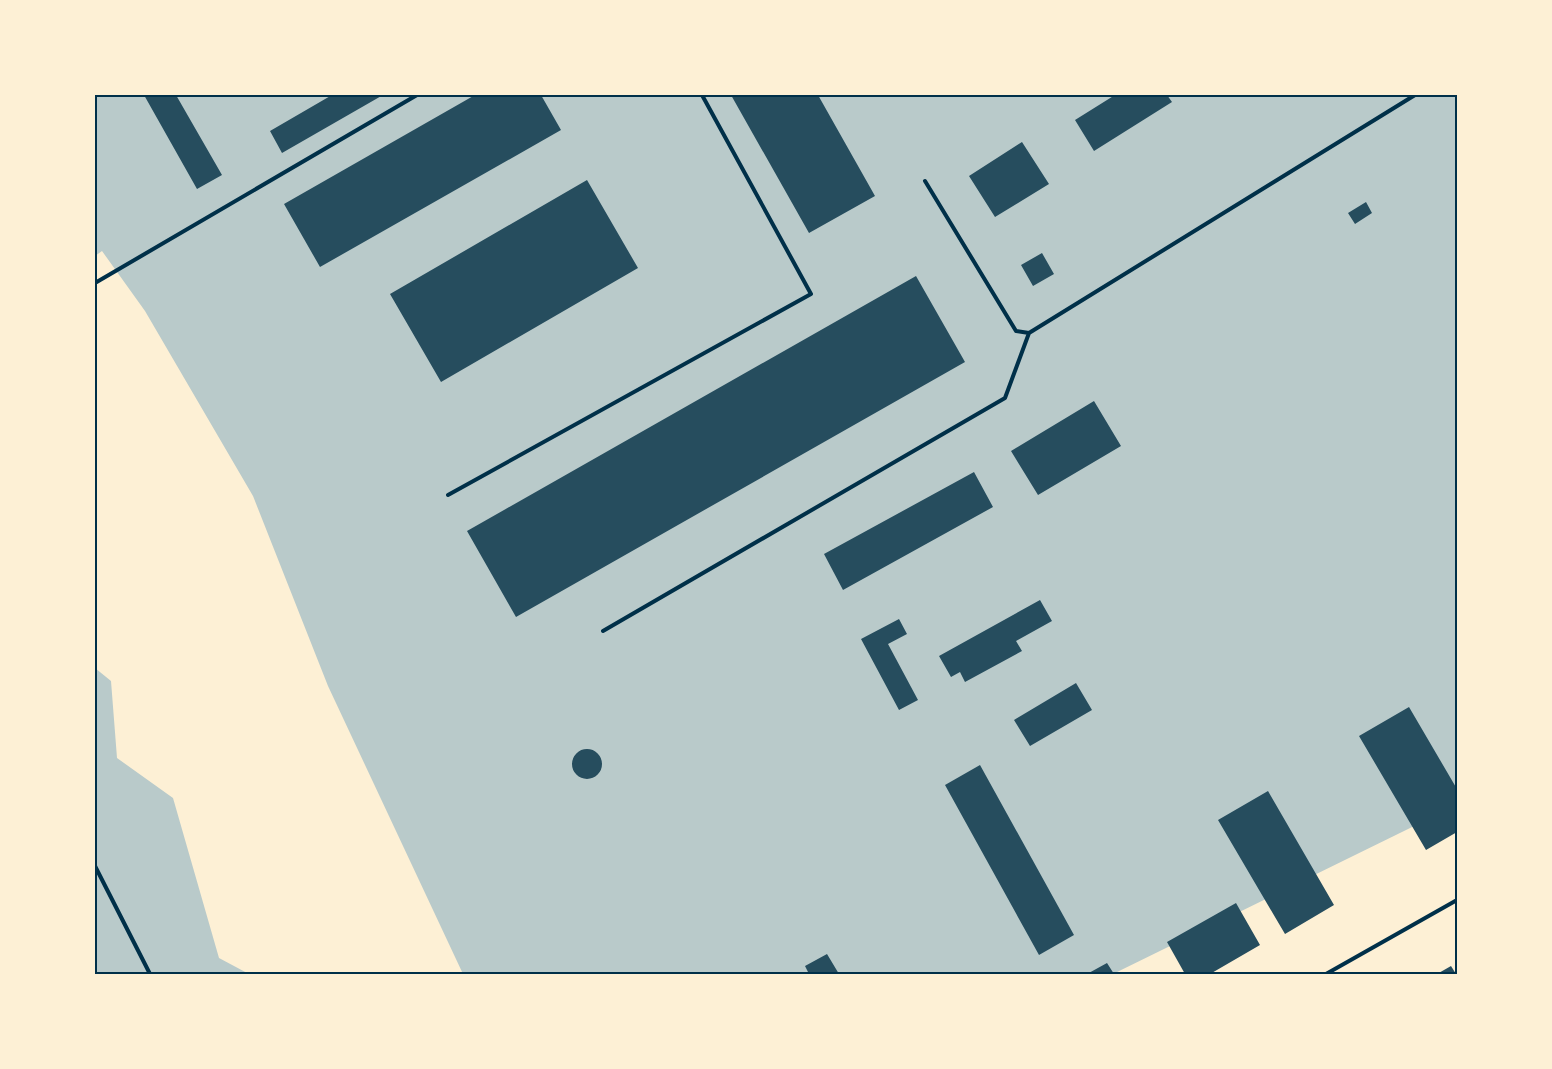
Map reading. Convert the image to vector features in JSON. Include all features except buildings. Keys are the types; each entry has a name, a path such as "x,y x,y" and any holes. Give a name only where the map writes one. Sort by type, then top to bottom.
{"lane":[{"path":"95,283 417,95"},
{"path":"448,495 811,294 702,95"},
{"path":"603,632 1005,398 1029,333 1415,95"},
{"path":"925,181 1016,331 1029,333"},
{"path":"95,866 150,974"},
{"path":"1326,974 1457,900"}],"shaded area":[{"path":"95,95 1457,95 1457,805 1113,974 463,974 328,686 253,496 145,311 102,251 95,256"},
{"path":"95,668 111,681 117,758 173,798 219,958 249,974 95,974"}]}
